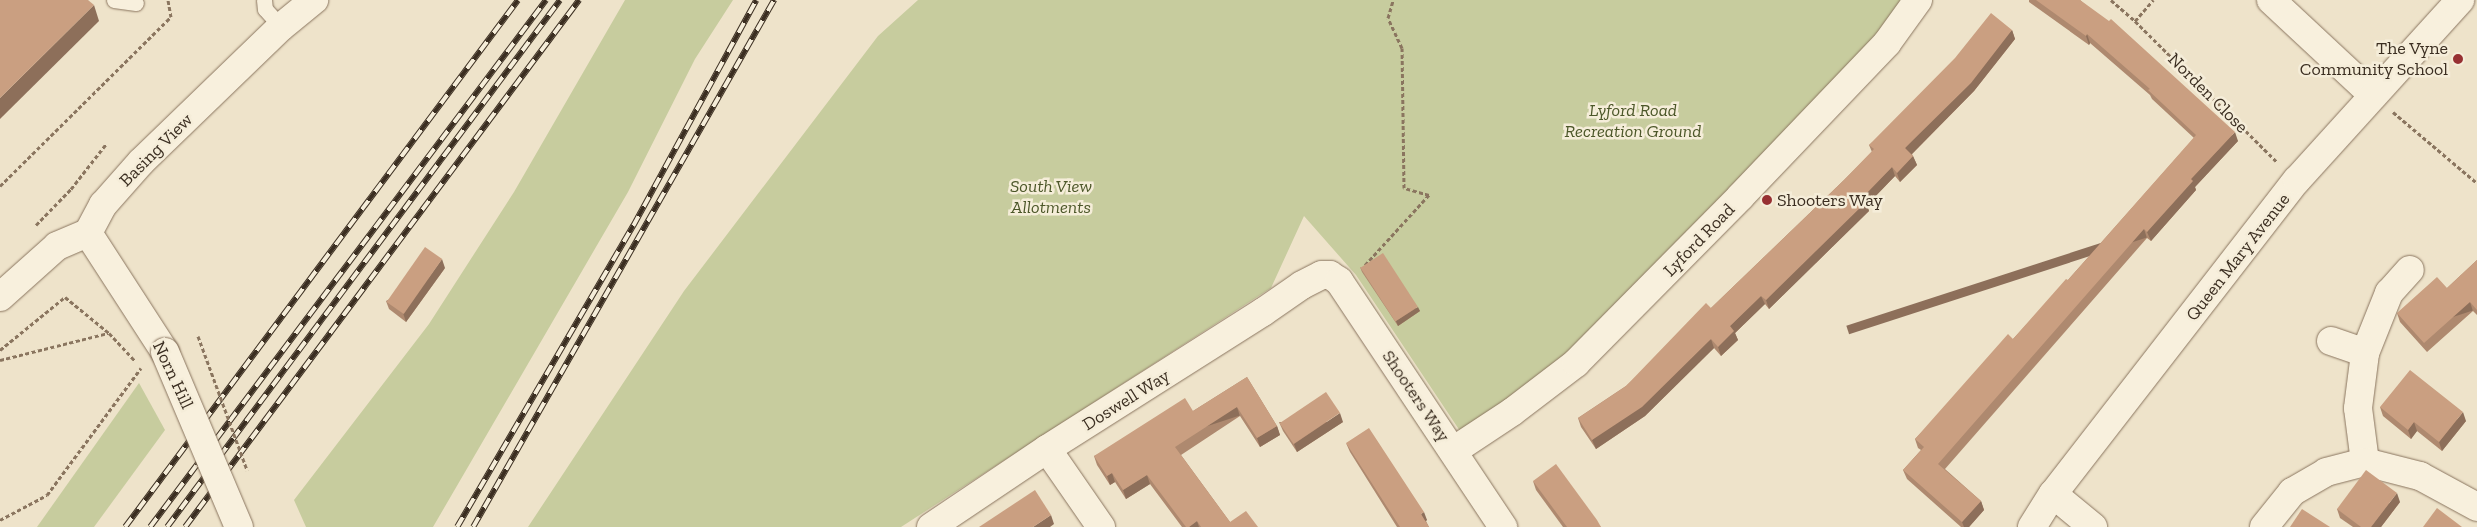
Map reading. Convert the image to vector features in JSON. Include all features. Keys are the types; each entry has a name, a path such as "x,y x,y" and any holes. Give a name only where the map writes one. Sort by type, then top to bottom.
{"street":[{"name":"Basing View","path":"88,233 102,205 141,162 281,27 314,0"},
{"name":"Lyford Road","path":"1453,451 1512,412 1582,357 1727,210 1887,43 1918,0"},
{"path":"2271,0 2381,102"},
{"name":"Queen Mary Avenue","path":"2032,527 2053,494 2297,180 2381,102 2460,0"},
{"path":"0,297 57,246 88,233"},
{"name":"Norn Hill","path":"88,233 165,352 239,527"},
{"path":"2365,462 2358,408 2365,353 2389,293 2410,270"},
{"name":"Doswell Way","path":"931,527 1302,285 1328,271"},
{"name":"Shooters Way","path":"1328,271 1453,451 1503,527"},
{"path":"2331,341 2365,353"},
{"path":"1047,450 1101,527"},
{"path":"2264,527 2292,492 2326,472 2365,462 2420,476 2477,507"},
{"path":"2053,494 2093,527"}],"lane":[{"path":"114,0 136,3"},
{"path":"264,0 265,9 281,27"}],"path":[{"path":"0,186 171,17 168,0"},
{"path":"1328,271 1356,275 1430,195 1404,188 1402,48 1388,18 1393,0"},
{"name":"Norden Close","path":"2111,0 2135,20 2281,166"},
{"path":"2135,20 2153,0"},
{"path":"2381,102 2477,183"},
{"path":"32,228 72,189 107,142"},
{"path":"0,350 65,297 109,333 142,369 47,495 0,520"},
{"path":"0,360 109,333"},
{"name":"Norn Hill","path":"198,336 248,472"}],"green space":[{"path":"625,0 733,0 695,59 628,192 433,527 306,527 294,500 429,324 514,192"},
{"name":"South View Allotments","path":"918,0 1906,0 1783,139 1585,342 1466,440 1356,275 1304,216 1271,288 901,527 528,527 684,291 878,36"},
{"path":"139,383 165,430 94,527 37,527"}],"building":[{"path":"0,0 88,0 94,5 0,98"},
{"path":"2036,0 2080,0 2109,21 2111,19 2235,132 2191,179 2193,181 2147,232 2144,229 1938,464 1981,501 1962,522 1903,470 1924,447 1915,439 2008,334 2013,339 2066,279 2068,280 2196,135 2148,90 2150,89 2087,34 2086,36"},
{"path":"1991,13 2012,30 1971,83 1905,148 1913,156 1897,173 1892,167 1862,198 1866,202 1766,300 1761,296 1730,326 1734,331 1718,347 1711,339 1642,407 1592,440 1578,418 1626,386 1706,303 1711,308 1844,180 1874,149 1869,145 1955,58"},
{"path":"425,247 442,259 404,314 387,302"},
{"path":"1383,253 1418,307 1395,321 1360,268"},
{"path":"2477,260 2477,310 2470,302 2424,343 2397,313 2437,277 2447,288"},
{"path":"2410,370 2463,412 2439,442 2414,422 2408,430 2380,407"},
{"path":"1247,377 1277,426 1257,438 1237,407 1175,447 1230,522 1246,511 1258,527 1201,527 1197,521 1186,527 1147,475 1123,490 1112,473 1107,476 1094,456 1185,398 1193,411"},
{"path":"1326,392 1340,413 1294,444 1280,423"},
{"path":"1369,428 1424,512 1421,514 1429,527 1400,527 1346,443"},
{"path":"1556,464 1601,527 1567,527 1533,481"},
{"path":"2366,470 2397,493 2371,527 2361,527 2337,509"},
{"path":"1035,490 1051,515 1033,527 979,527"},
{"path":"2437,508 2462,527 2423,527"},
{"path":"2302,509 2330,527 2290,527"}],"railway":[{"path":"125,527 518,0"},
{"path":"150,527 546,0"},
{"path":"167,527 560,0"},
{"path":"185,527 579,0"},
{"path":"457,527 633,226 756,0"},
{"path":"473,527 774,0"}],"place":[{"name":"The Vyne Community School","path":"2458,59"},
{"name":"Shooters Way","path":"1767,200"}],"park label":[{"name":"Lyford Road Recreation Ground","path":"1633,121"}]}
